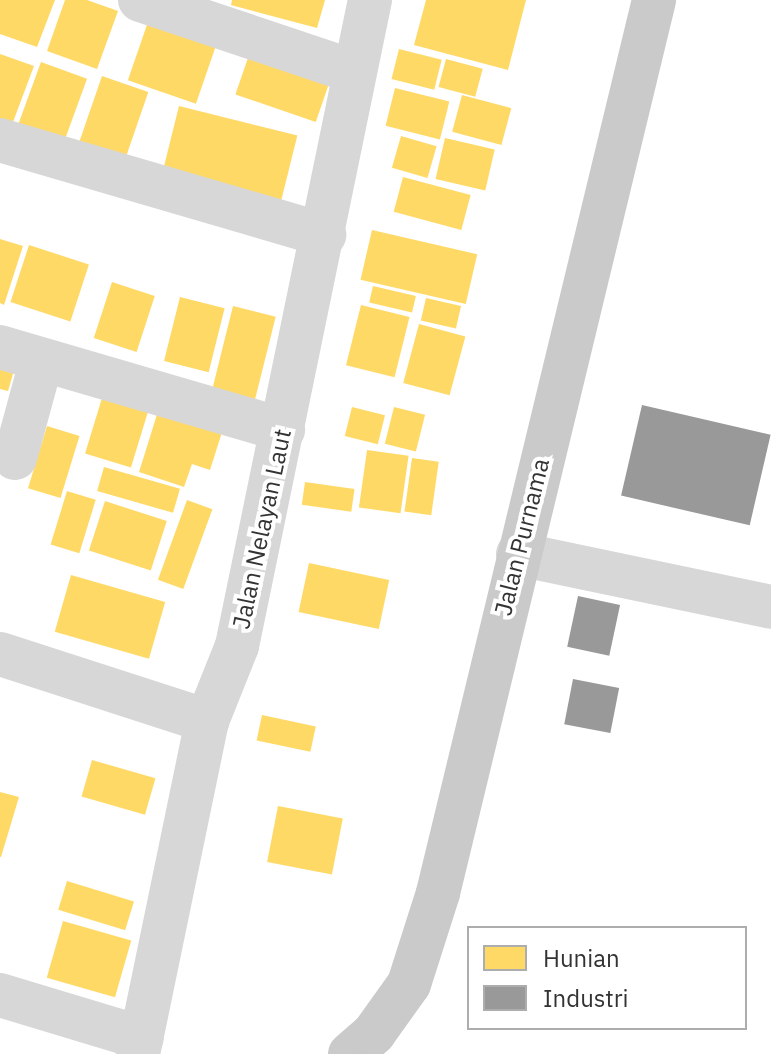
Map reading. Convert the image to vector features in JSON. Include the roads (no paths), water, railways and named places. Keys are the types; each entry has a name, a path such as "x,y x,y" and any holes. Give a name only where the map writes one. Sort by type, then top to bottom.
{"main road":[{"name":"Jalan Purnama","path":"350,1054 374,1033 409,984 438,893 654,0"}],"street":[{"path":"140,0 352,71"},
{"name":"Jalan Nelayan Laut","path":"140,1046 207,721 237,646 324,235 352,71 370,0"},
{"path":"0,140 324,235"},
{"path":"0,347 41,362 283,430"},
{"path":"15,458 41,362"},
{"path":"518,554 771,607"},
{"path":"0,654 207,721"},
{"path":"0,995 140,1046"}]}
